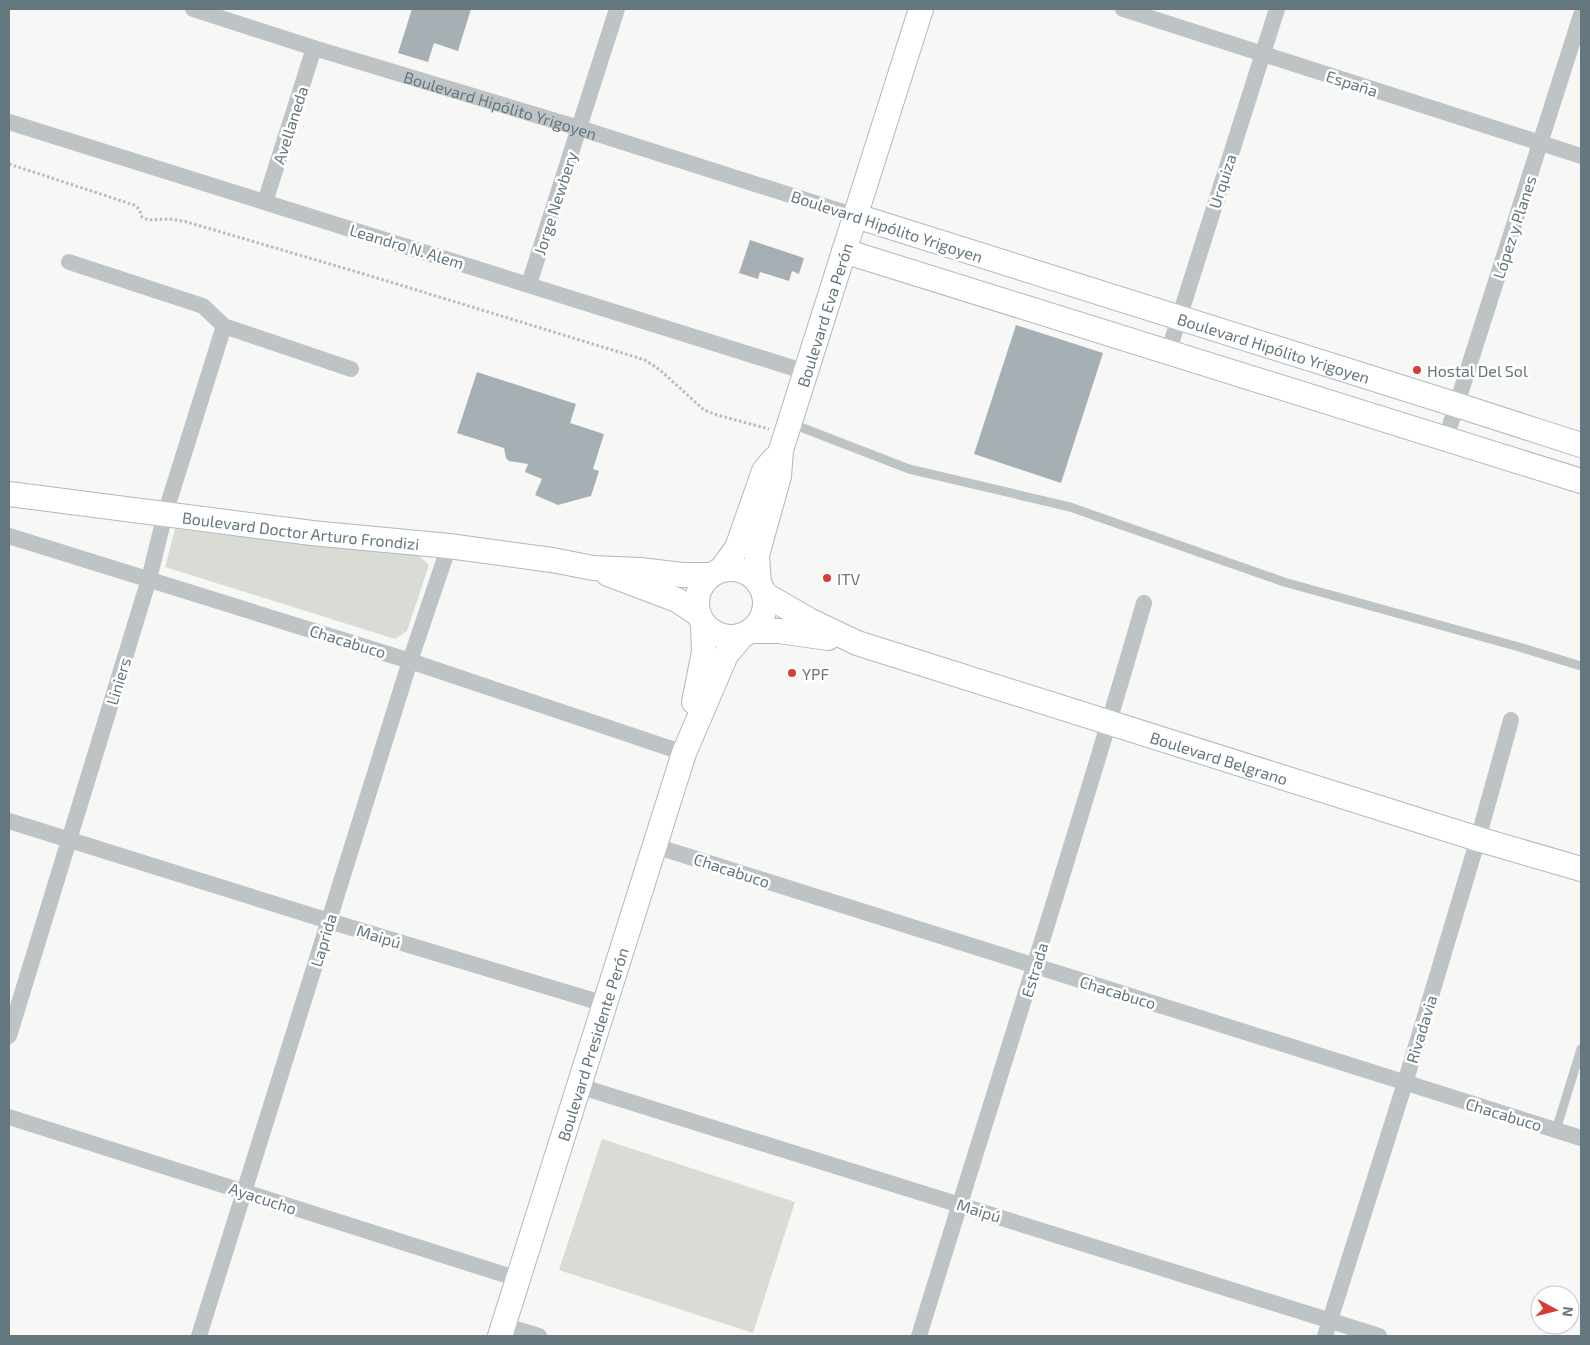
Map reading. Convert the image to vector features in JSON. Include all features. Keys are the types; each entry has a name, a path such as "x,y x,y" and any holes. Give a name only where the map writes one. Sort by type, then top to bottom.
{"street":[{"name":"Boulevard Hipólito Yrigoyen","path":"193,9 314,48 579,128 1457,404 1581,445"},
{"name":"Jorge Newbery","path":"529,284 617,9"},
{"name":"Boulevard Eva Perón","path":"786,435 921,9"},
{"name":"España","path":"1123,9 1581,156"},
{"name":"Urquiza","path":"1168,353 1277,9"},
{"name":"López y Planes","path":"1446,438 1581,15"},
{"name":"Avellaneda","path":"266,202 314,48"},
{"name":"Leandro N. Alem","path":"9,122 806,372"},
{"path":"844,251 1581,481"},
{"path":"69,262 203,306 224,326 350,369"},
{"name":"Liniers","path":"9,1036 149,579 166,514 224,326"},
{"name":"Boulevard Presidente Perón","path":"684,753 704,652 701,619 696,603 698,592 703,582 716,572 737,548 764,471 786,435"},
{"name":"Boulevard Presidente Perón","path":"502,1331 684,753 726,655 758,624 763,615 765,604 757,556 779,476 786,435"},
{"name":"Boulevard Doctor Arturo Frondizi","path":"9,494 312,533 449,546 552,560 593,568 640,570 682,575 716,572"},
{"name":"Chacabuco","path":"9,536 410,661 684,753"},
{"name":"Laprida","path":"199,1336 410,661 449,546"},
{"name":"Boulevard Doctor Arturo Frondizi","path":"593,568 677,600 701,619"},
{"path":"716,572 732,569 742,571 752,576 761,589"},
{"name":"Boulevard Belgrano","path":"761,589 809,620 857,643 1478,839 1581,869"},
{"name":"Estrada","path":"920,1336 1110,723 1144,604"},
{"path":"701,619 712,632 722,637 732,638 746,634"},
{"name":"Boulevard Belgrano","path":"746,634 779,631 857,643"},
{"name":"Rivadavia","path":"1327,1328 1405,1083 1478,839 1511,720"},
{"name":"Maipú","path":"9,821 329,921 605,1004"},
{"name":"Chacabuco","path":"655,846 1581,1138"},
{"name":"Maipú","path":"579,1086 960,1204 1327,1328 1379,1336"},
{"name":"Ayacucho","path":"9,1116 518,1279"},
{"path":"502,1331 539,1336"}],"lane":[{"path":"786,435 909,469 1070,507 1284,582 1519,646 1581,666"},
{"path":"1556,1130 1581,1049"}],"path":[{"path":"9,164 134,205 139,209 142,217 148,220 170,218 187,222 645,360 660,370 704,410 717,416 786,435"}],"shaded area":[{"path":"175,529 418,555 429,565 407,631 395,639 165,567"},
{"path":"602,1139 795,1202 753,1333 559,1270"}],"building":[{"path":"412,9 471,9 458,51 434,43 428,62 398,53"},
{"path":"750,240 804,258 799,274 792,271 789,281 760,272 758,279 739,273"},
{"path":"1016,325 1103,353 1061,483 974,454"},
{"path":"477,372 576,404 570,423 604,434 593,469 599,471 591,496 558,505 535,495 542,479 525,472 528,464 509,461 506,458 504,448 457,433"}],"place":[{"name":"Hostal Del Sol","path":"1417,370"},
{"name":"ITV","path":"827,578"},
{"name":"YPF","path":"792,673"}]}
